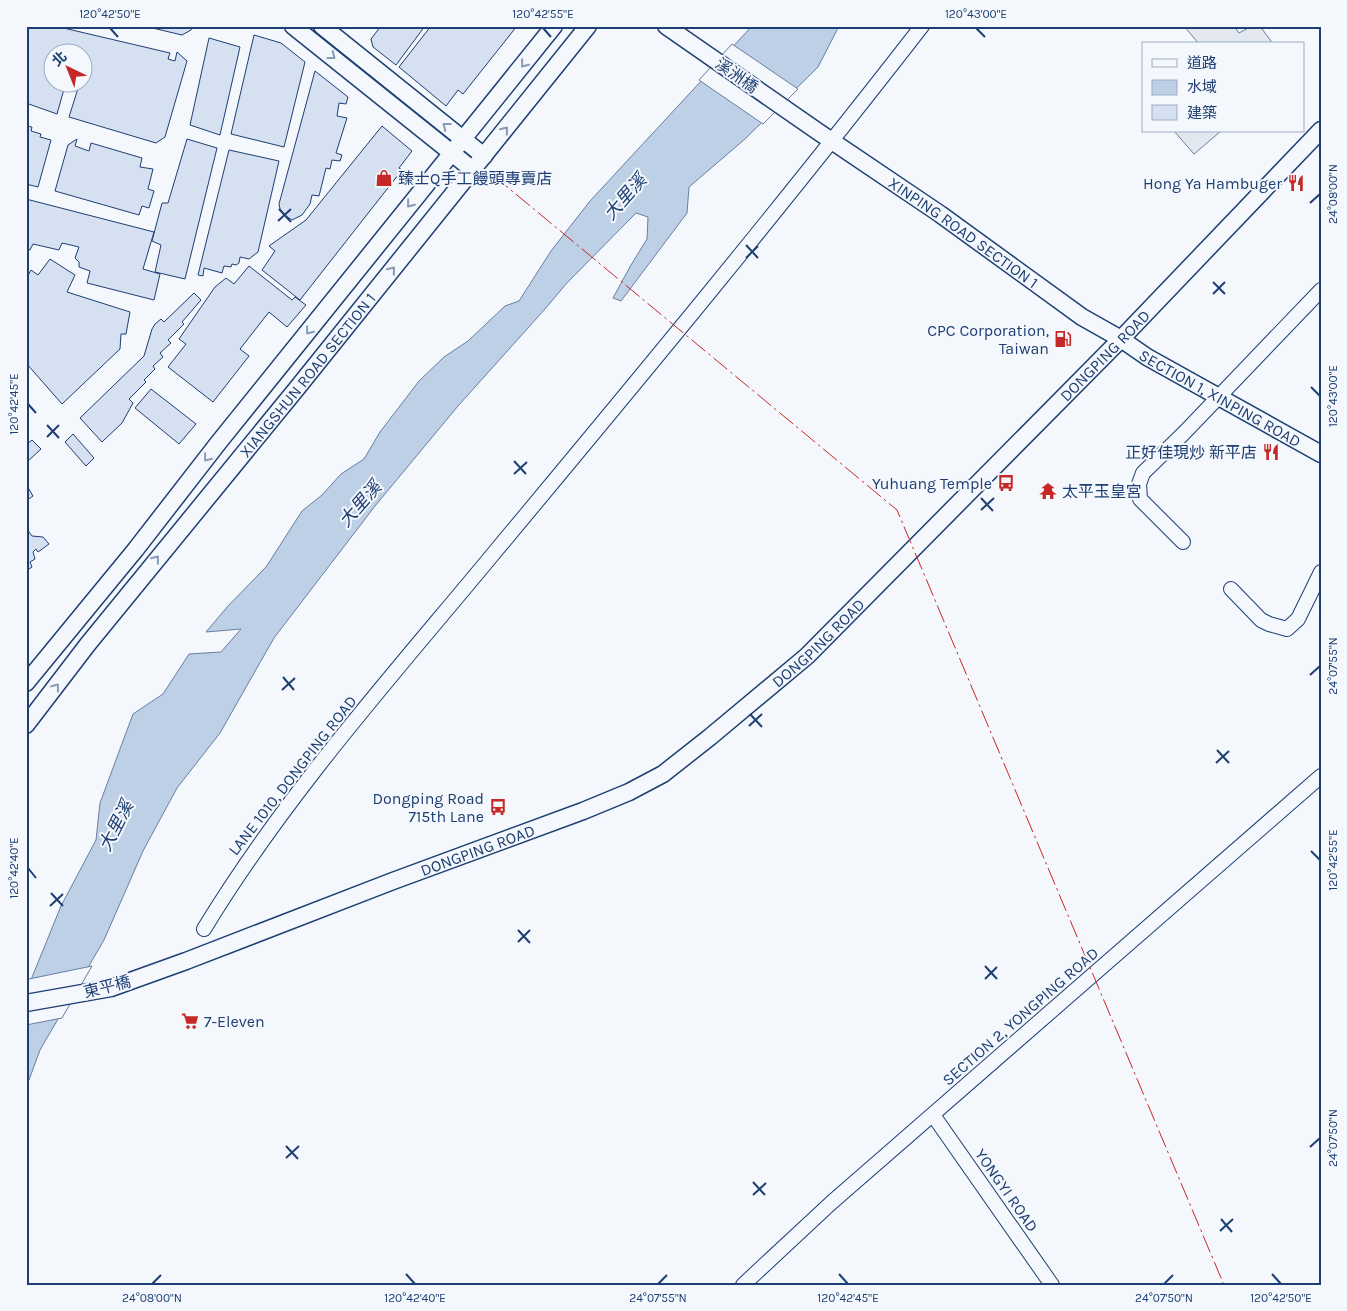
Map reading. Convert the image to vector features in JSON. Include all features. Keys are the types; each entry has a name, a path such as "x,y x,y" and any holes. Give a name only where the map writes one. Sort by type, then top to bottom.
{"street":[{"path":"293,26 472,170"},
{"path":"322,26 484,156"},
{"name":"XIANGSHUN ROAD SECTION 1","path":"26,684 554,26"},
{"name":"XIANGSHUN ROAD SECTION 1","path":"26,726 117,608 588,26"},
{"name":"溪洲橋","path":"666,26 808,124"},
{"name":"LANE 1010, DONGPING ROAD","path":"204,929 228,889 276,821 338,741 639,378 832,141 922,26"},
{"name":"XINPING ROAD SECTION 1","path":"808,124 948,220 1082,317 1121,339"},
{"name":"DONGPING ROAD","path":"186,961 393,881 583,811 629,792 662,774 710,737 807,656 1121,339 1321,130"},
{"path":"1183,542 1140,499 1139,484 1143,473 1321,290"},
{"name":"SECTION 1, XINPING ROAD","path":"1121,339 1147,357 1321,454"},
{"path":"1231,589 1261,620 1287,629 1298,619 1321,572"},
{"name":"SECTION 2, YONGPING ROAD","path":"743,1285 831,1203 1321,776"},
{"name":"東平橋","path":"26,1003 111,988 186,961"},
{"name":"YONGYI ROAD","path":"933,1115 1052,1285"}],"shaded area":[{"path":"1184,26 1234,26 1239,33 1252,26 1260,26 1272,42 1197,42"},
{"path":"1175,132 1220,132 1194,154"}],"water":[{"name":"大里溪","path":"752,26 839,26 818,67 745,139 689,187 687,213 621,301 613,298 647,239 648,217 636,213 566,284 458,406 375,506 274,638 220,733 177,788 143,851 104,940 40,1050 26,1088 26,992 61,906 96,840 100,803 133,714 163,694 189,654 221,652 241,629 206,632 266,567 302,511 322,495 341,474 364,459 380,432 419,381 444,357 468,341 505,306 519,301 551,251 590,201"}],"pier":[{"path":"732,44 798,89 763,124 699,80"},
{"path":"92,966 62,1018 26,1025 26,986 29,979"}],"building":[{"path":"26,26 55,26 170,53 168,59 175,61 177,52 187,61 165,137 156,143 69,117 77,92 92,92 92,42 42,42 42,92 63,92 57,114 26,103"},
{"path":"144,26 192,26 191,30 182,35"},
{"path":"381,26 425,26 396,65 373,47 371,39"},
{"path":"431,26 517,26 463,94 458,90 446,106 399,67"},
{"path":"254,35 281,43 305,62 284,147 231,134"},
{"path":"209,38 240,47 220,135 190,125"},
{"path":"315,71 348,97 346,104 339,103 337,116 347,118 336,153 342,155 340,161 332,160 330,169 326,168 319,196 312,195 310,204 302,215 292,220 280,209 279,204"},
{"path":"26,126 32,127 31,131 41,134 40,137 51,140 38,187 26,184"},
{"path":"382,126 412,151 399,168 402,170 300,300 262,270 275,251 269,246 306,220"},
{"path":"77,139 75,146 89,151 91,143 142,158 140,167 153,169 148,189 154,191 149,208 142,206 139,215 55,191 68,145"},
{"path":"187,139 217,148 185,279 155,272 161,245 152,241 162,203 168,203"},
{"path":"229,150 279,161 258,252 249,259 240,257 239,263 236,265 232,264 231,267 224,266 222,273 204,268 203,276 198,275"},
{"path":"26,199 154,232 143,269 160,274 154,300 87,283 90,271 79,267 79,262 75,258 79,247 62,243 59,250 33,244 30,250 26,249"},
{"path":"50,259 75,275 67,292 130,312 126,334 121,334 120,349 62,404 26,363 26,279 31,270 38,275"},
{"path":"249,266 292,300 295,297 306,305 287,327 269,312 240,349 249,356 213,402 168,367 186,344 179,339 215,287 226,278 234,284"},
{"path":"194,293 201,300 182,322 184,324 168,340 171,343 160,353 163,357 153,366 155,369 144,380 146,382 129,399 133,403 122,423 102,442 80,418 144,356 155,324 161,319 164,322"},
{"path":"151,389 196,424 179,444 135,408"},
{"path":"73,434 94,458 86,466 65,442"},
{"path":"32,440 41,449 26,463 26,445"},
{"path":"26,484 33,496 26,501"},
{"path":"26,528 32,536 43,537 49,544 38,552 36,549 33,552 35,559 30,562 32,567 26,571"}],"power":[{"path":"494,176 897,510 1224,1285"}],"place":[{"name":"臻士Q手工饅頭專賣店","path":"384,178"},
{"name":"Hong Ya Hambuger","path":"1296,183"},
{"name":"CPC Corporation, Taiwan","path":"1063,339"},
{"name":"正好佳現炒 新平店","path":"1271,452"},
{"name":"Yuhuang Temple","path":"1006,483"},
{"name":"太平玉皇宮","path":"1048,491"},
{"name":"Dongping Road 715th Lane","path":"498,807"},
{"name":"7-Eleven","path":"190,1021"}]}
